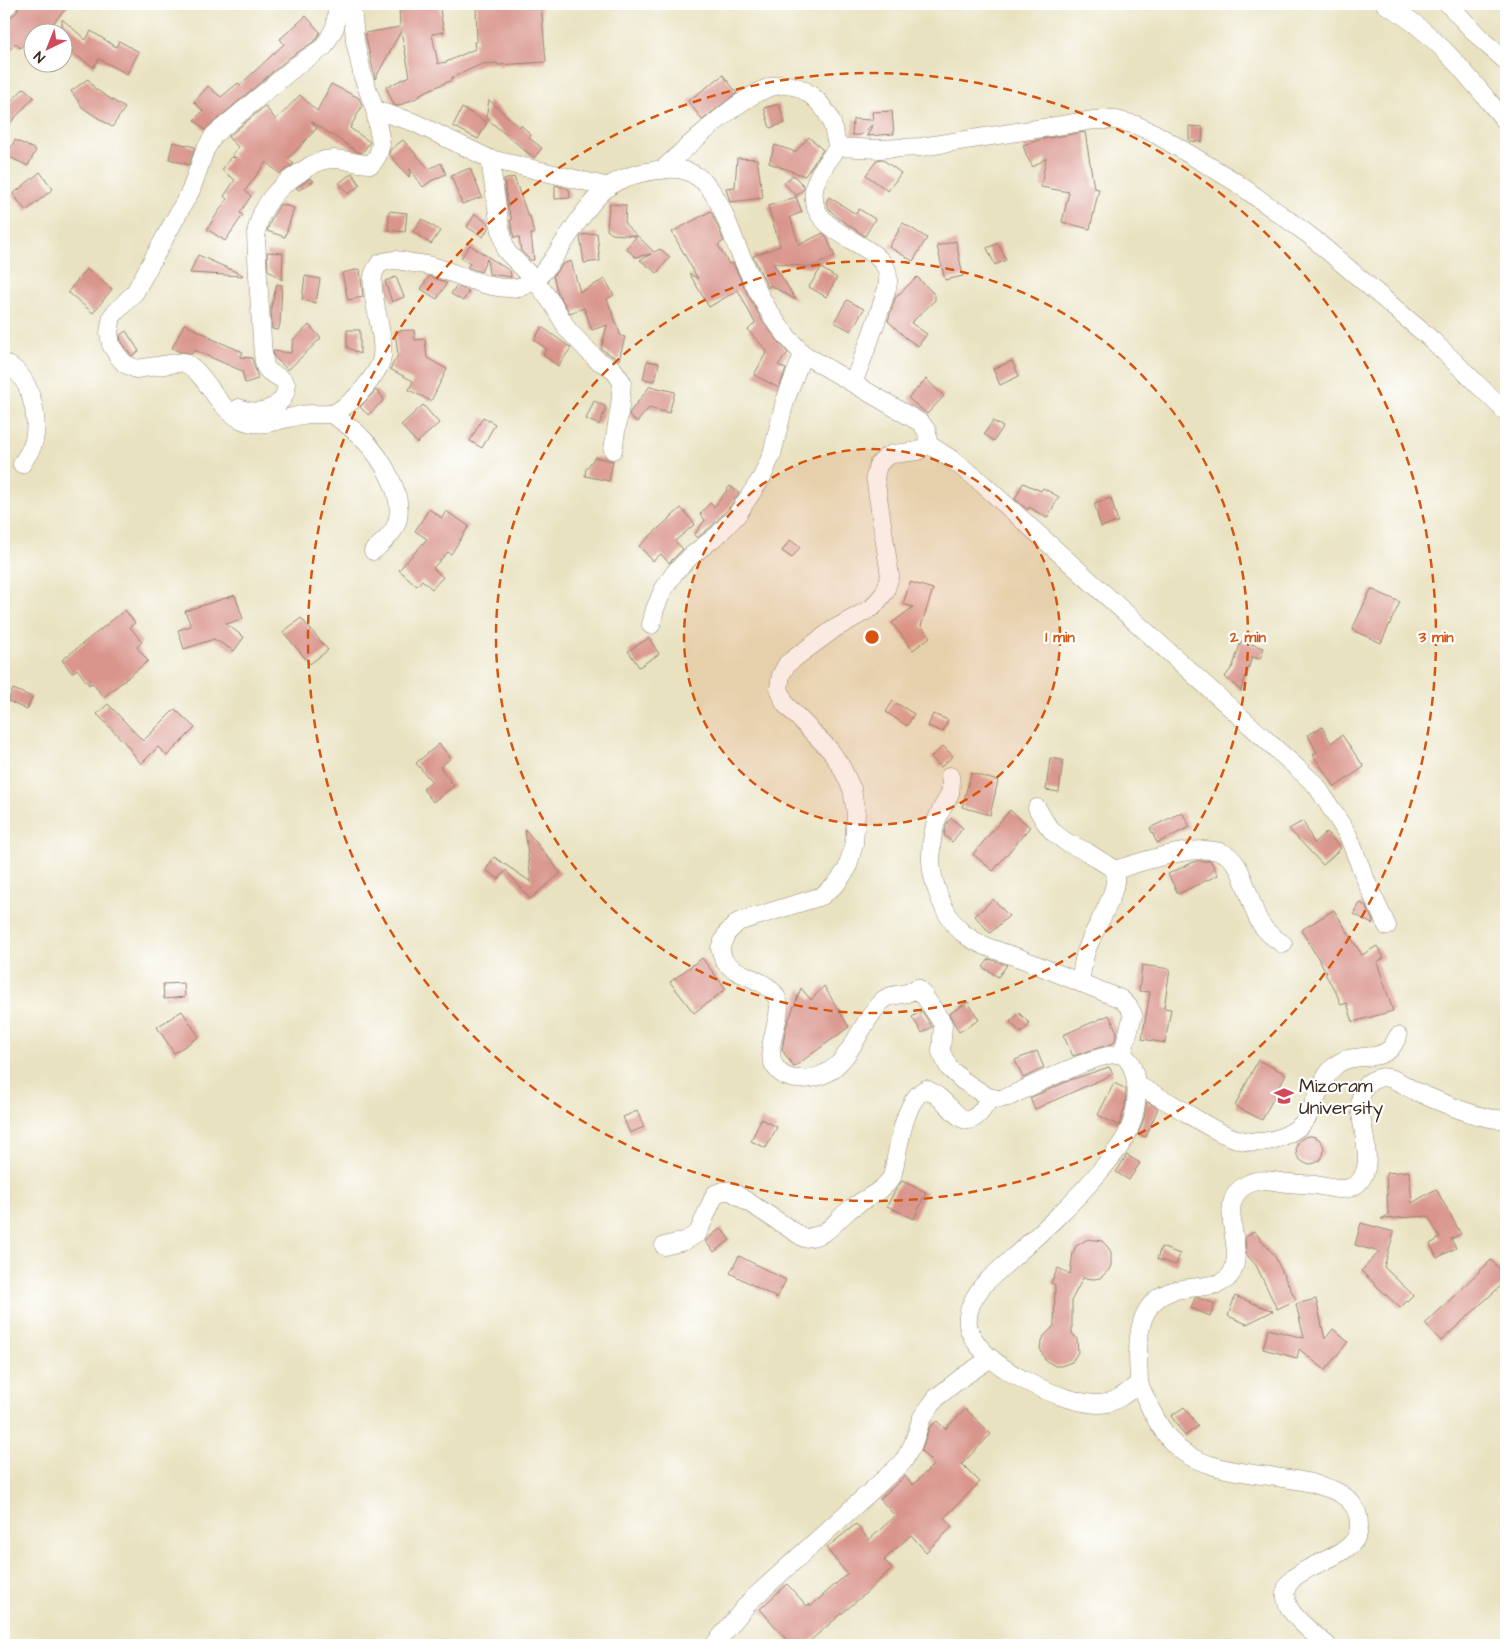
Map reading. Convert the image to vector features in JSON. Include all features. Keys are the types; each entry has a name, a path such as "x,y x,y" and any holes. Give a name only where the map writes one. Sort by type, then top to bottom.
{"street":[{"path":"4,9 9,4"},
{"path":"338,4 335,27 324,46 296,66 214,135 205,150 191,190 135,292 112,316 109,333 111,345 125,364 136,369 184,362 191,366 226,410 242,420 263,424 301,415 330,414 352,401 369,383 380,363 382,343 374,298 373,275 380,263 396,260 415,263 434,267 496,287 512,289 527,285 535,280 551,262 589,208 609,187 633,175 676,168 694,175 708,186 718,200 758,292 789,340 803,354 921,423 928,431 928,444"},
{"path":"212,390 242,409 254,412 264,411 275,406 286,390 286,384 281,378 269,372 265,366 257,264 256,233 258,220 274,194 285,182 317,162 332,159 361,165 372,164 378,155 381,144 375,110 362,77 355,41 352,4"},
{"path":"1385,4 1417,24 1442,47 1506,122"},
{"path":"1448,4 1483,41 1506,61"},
{"path":"662,170 713,124 744,100 768,89 780,85 794,86 806,92 822,106 831,122 838,147 818,178 814,192 816,206 823,218 838,233 876,255 886,268 889,281 873,332 853,383"},
{"path":"375,110 413,122 490,159 609,187"},
{"path":"838,147 878,149 921,147 1094,120 1116,120 1136,125 1154,133 1234,181 1309,235 1432,340 1506,412"},
{"path":"490,159 499,222 506,252 535,280 554,306 568,330 597,360 613,369 622,382 614,450"},
{"path":"651,625 663,590 675,572 691,556 719,534 737,515 762,477 772,454 785,401 803,354"},
{"path":"4,363 13,366 27,384 36,418 33,444 22,464"},
{"path":"330,414 362,437 385,468 394,486 398,503 395,528 388,538 373,551"},
{"path":"928,444 976,478 1316,785 1348,835 1367,883 1388,926"},
{"path":"928,444 918,451 886,456 878,465 875,477 890,576 885,592 873,607 834,629 800,654 788,664 781,675 779,688 785,704 830,750 842,768 852,789 856,814 854,844 847,869 836,884 822,896 738,922 727,933 720,948 724,960 736,971 754,978 773,990 779,1003 771,1047 773,1064 781,1074 796,1079 813,1078 830,1072 845,1058 868,1019 881,1002 894,994 907,993 917,988 943,1024 941,1052 949,1068 962,1080 990,1098 1008,1097 1064,1072 1104,1057 1122,1055 1127,1059 1132,1065 1137,1084 1134,1117 1126,1137 1082,1193 984,1284 972,1301 968,1318 969,1328 980,1347 991,1358 1012,1374 1046,1391 1080,1401 1101,1404 1123,1396 1139,1383"},
{"path":"950,776 952,789 950,798 939,814 933,835 931,856 933,875 942,903 952,922 964,934 986,946 1121,999 1129,1007 1133,1015 1122,1055"},
{"path":"1037,808 1053,832 1066,842 1088,852 1115,870 1114,891 1085,952 1080,983"},
{"path":"1115,870 1148,859 1206,849 1217,850 1227,855 1236,863 1262,926 1270,936 1283,944"},
{"path":"1137,1084 1232,1137 1251,1142 1265,1141 1282,1136 1300,1125 1310,1114 1320,1087 1328,1073 1338,1064 1349,1058 1377,1056 1390,1049 1398,1036"},
{"path":"1327,1645 1300,1621 1288,1605 1286,1592 1291,1580 1303,1571 1346,1550 1355,1540 1359,1530 1359,1516 1353,1505 1339,1491 1312,1483 1225,1470 1194,1458 1172,1443 1150,1410 1139,1383 1137,1344 1139,1331 1144,1317 1151,1306 1162,1295 1226,1281 1236,1264 1231,1213 1232,1202 1238,1191 1246,1184 1257,1180 1315,1185 1340,1190 1351,1187 1359,1182 1365,1172 1368,1161 1359,1104 1362,1092 1369,1082 1381,1077 1392,1079 1416,1091 1474,1114 1499,1120 1506,1119"},
{"path":"664,1246 686,1241 698,1233 715,1194 731,1190 804,1238 816,1237 827,1231 848,1211 877,1194 886,1186 892,1177 907,1112 913,1099 920,1091 926,1089 934,1092 965,1120 977,1117 990,1098"},
{"path":"714,1645 750,1601 903,1462 913,1444 922,1417 937,1397 991,1358"}],"building":[{"path":"19,4 70,4 54,22 22,22 22,46 20,48 16,43 4,56 4,19 11,17 17,12"},
{"path":"399,4 439,4 444,32 432,34 438,64 475,49 474,42 477,42 476,4 541,4 546,62 482,64 420,94 421,96 398,106 394,105 386,87 410,76 401,31 375,79 365,33 400,27"},
{"path":"306,16 320,32 316,40 289,58 205,130 194,120 203,111 194,102 208,86 221,97 238,83 240,85 284,44 280,39"},
{"path":"72,28 86,40 91,31 116,47 119,41 139,52 127,74 99,59 94,67 72,52"},
{"path":"723,75 737,93 702,120 688,101"},
{"path":"88,79 95,89 125,108 112,127 83,108 71,91"},
{"path":"331,84 359,98 362,106 350,128 370,142 362,153 311,121 317,128 288,159 294,164 280,174 266,162 245,191 251,196 240,213 243,215 225,241 207,229 227,199 224,196 235,180 222,170 231,157 236,158 232,155 238,147 228,137 265,106 276,120 300,95 317,111"},
{"path":"24,88 34,97 4,130 4,109"},
{"path":"489,100 519,127 521,125 531,135 529,138 542,148 534,158 486,118"},
{"path":"779,104 785,123 770,128 764,108"},
{"path":"462,108 487,122 478,139 453,126"},
{"path":"892,111 894,134 867,136 873,124 861,135 852,135 853,119 873,120 872,112"},
{"path":"1189,126 1203,127 1202,142 1189,141"},
{"path":"1085,132 1094,188 1099,189 1090,229 1062,222 1069,192 1041,187 1046,158 1033,167 1023,145 1043,139"},
{"path":"809,137 823,150 805,176 769,163 775,145 794,153"},
{"path":"15,140 36,150 28,166 7,156"},
{"path":"403,140 429,169 441,163 446,174 423,187 410,169 409,177 389,154 390,150"},
{"path":"173,142 195,147 189,165 169,159"},
{"path":"737,158 757,159 763,198 730,202 726,188 735,187"},
{"path":"882,159 901,173 888,191 866,175 877,160"},
{"path":"470,168 482,197 462,204 451,176"},
{"path":"40,172 53,189 26,211 13,194"},
{"path":"352,173 360,185 348,194 339,183"},
{"path":"793,175 804,186 804,189 796,196 784,183"},
{"path":"514,177 528,216 530,216 534,234 531,234 534,260 530,260 521,251 519,237 514,238 504,180"},
{"path":"310,178 314,181 299,190 296,188"},
{"path":"555,185 569,189 570,198 555,199"},
{"path":"796,197 802,212 790,217 799,245 823,233 835,256 811,267 773,263 796,300 770,285 768,288 753,256 780,246 768,206"},
{"path":"829,197 856,214 859,209 875,219 865,236 838,218 830,210 826,202"},
{"path":"280,204 294,208 285,237 267,231"},
{"path":"609,204 626,205 625,224 654,252 660,249 670,257 657,273 640,260 651,254 635,257 626,248 637,236 612,234 607,230"},
{"path":"389,211 407,213 405,232 388,230"},
{"path":"711,211 724,241 718,245 729,264 733,263 763,322 788,353 778,365 786,369 779,388 754,375 767,351 748,330 755,323 738,290 709,307 689,273 698,279 672,232"},
{"path":"475,214 488,223 489,227 483,237 467,227"},
{"path":"422,219 440,231 431,244 413,232"},
{"path":"903,223 927,238 913,261 889,247"},
{"path":"597,233 600,261 584,263 580,237"},
{"path":"956,241 963,276 945,280 937,246"},
{"path":"998,243 1006,260 995,265 987,248"},
{"path":"470,245 510,271 511,277 489,274 487,259 481,272 467,267 470,264 461,258"},
{"path":"267,252 283,253 282,280 268,270"},
{"path":"198,255 243,275 190,273"},
{"path":"571,261 580,292 605,279 614,295 607,299 621,336 625,337 619,360 601,349 607,325 592,330 584,308 570,313 558,293 553,276 563,264"},
{"path":"821,268 837,278 826,297 809,287"},
{"path":"86,269 112,289 93,313 68,292"},
{"path":"360,269 363,297 348,300 342,273"},
{"path":"305,276 320,279 316,303 302,300"},
{"path":"429,276 447,283 437,299 421,289"},
{"path":"396,277 404,297 392,302 385,281"},
{"path":"917,277 935,295 935,300 911,323 927,334 918,346 906,338 888,321 895,298"},
{"path":"277,284 282,285 278,330 272,329 271,307"},
{"path":"456,286 469,291 463,301 451,294"},
{"path":"847,300 864,309 851,331 834,322"},
{"path":"184,324 210,338 243,352 240,357 252,358 258,379 245,383 242,371 194,350 192,354 180,352 172,348"},
{"path":"309,325 321,338 288,370 274,357 273,351 291,353 293,340"},
{"path":"542,327 571,348 558,366 543,355 547,349 534,340"},
{"path":"347,330 360,330 360,354 347,347"},
{"path":"414,330 415,340 425,339 427,358 447,369 431,401 409,390 413,381 390,369 398,355 395,331"},
{"path":"126,331 139,351 132,356 121,341 120,335"},
{"path":"647,361 659,363 655,381 643,379"},
{"path":"1012,361 1019,376 1000,385 993,369"},
{"path":"926,379 944,396 927,414 908,398"},
{"path":"650,386 675,392 669,413 649,408 637,422 629,416 630,412"},
{"path":"376,390 383,397 383,401 368,415 360,407"},
{"path":"594,401 605,406 605,411 599,425 586,419"},
{"path":"423,405 439,423 417,443 401,425"},
{"path":"483,417 495,424 482,448 470,441"},
{"path":"993,421 1003,427 994,441 984,434"},
{"path":"595,457 613,461 609,481 585,476 586,469"},
{"path":"1023,483 1041,491 1043,488 1059,497 1047,518 1029,507 1028,510 1015,499"},
{"path":"730,486 739,493 729,508 712,526 697,538 694,535 705,520 700,514 710,503 714,507"},
{"path":"1111,498 1118,522 1101,527 1094,503"},
{"path":"681,508 695,524 675,541 683,549 669,563 661,554 653,561 639,546"},
{"path":"429,509 442,518 446,511 469,526 451,554 448,552 433,568 443,577 432,589 422,580 417,586 399,570 427,539 415,531"},
{"path":"790,540 800,547 792,558 782,551"},
{"path":"910,582 933,589 921,626 930,637 913,650 892,623 913,607 903,604"},
{"path":"1371,589 1400,602 1381,643 1352,630"},
{"path":"235,595 243,619 226,624 244,637 234,651 214,639 184,649 178,630 191,626 185,611"},
{"path":"125,610 135,623 130,627 142,642 137,647 148,661 104,697 92,683 89,685 77,669 72,673 62,660"},
{"path":"301,618 328,650 310,664 283,632"},
{"path":"649,638 659,654 639,667 628,651"},
{"path":"1241,641 1264,648 1260,659 1252,657 1241,691 1225,677 1233,666"},
{"path":"13,689 32,697 27,710 8,701"},
{"path":"893,701 914,714 907,726 886,712"},
{"path":"108,704 143,741 175,709 195,728 167,756 158,747 141,764 125,743 97,714"},
{"path":"933,714 948,720 943,732 928,726"},
{"path":"1322,727 1331,743 1342,735 1364,767 1335,787 1313,755 1317,752 1308,735"},
{"path":"439,744 451,758 440,767 454,786 433,802 423,789 432,782 416,763"},
{"path":"943,746 953,756 941,767 931,757"},
{"path":"1050,758 1063,760 1059,792 1046,790"},
{"path":"971,773 998,781 990,815 962,807"},
{"path":"1010,810 1030,827 993,871 973,854"},
{"path":"1182,812 1190,827 1157,843 1150,828"},
{"path":"951,818 963,828 952,842 944,835 947,823"},
{"path":"1303,821 1314,843 1326,832 1341,848 1323,865 1289,829"},
{"path":"525,829 561,873 530,899 506,870 499,879 486,870 494,857 531,882"},
{"path":"1196,861 1211,861 1218,875 1178,894 1168,874"},
{"path":"993,899 1009,916 990,933 975,916"},
{"path":"1360,903 1366,906 1373,921 1372,924 1354,914"},
{"path":"1334,910 1362,955 1377,946 1384,958 1377,962 1393,1011 1353,1022 1347,1003 1341,1005 1336,992 1325,974 1327,973 1301,930"},
{"path":"702,958 726,989 694,1013 670,982"},
{"path":"989,959 1007,965 998,977 983,967"},
{"path":"1142,965 1170,969 1164,1008 1171,1009 1165,1043 1142,1039 1150,992 1139,991"},
{"path":"184,983 185,997 164,999 163,984"},
{"path":"824,986 849,1027 794,1067 782,1050 786,1027 801,988 811,1000"},
{"path":"968,1002 979,1020 959,1032 949,1014"},
{"path":"182,1011 199,1037 174,1053 157,1027"},
{"path":"922,1011 932,1027 922,1033 912,1017"},
{"path":"1019,1013 1030,1024 1021,1033 1010,1022"},
{"path":"1109,1015 1117,1032 1114,1043 1073,1056 1063,1035"},
{"path":"1037,1051 1044,1068 1023,1078 1015,1060"},
{"path":"1258,1060 1286,1074 1262,1120 1235,1106"},
{"path":"1109,1067 1113,1074 1035,1109 1030,1098 1070,1080"},
{"path":"1114,1083 1126,1089 1125,1106 1119,1126 1098,1115"},
{"path":"1147,1102 1158,1108 1146,1137 1138,1135"},
{"path":"637,1111 644,1127 630,1133 623,1117"},
{"path":"761,1119 777,1127 766,1148 751,1141"},
{"path":"1310,1136 1320,1140 1324,1150 1320,1160 1310,1164 1300,1160 1296,1150 1300,1140"},
{"path":"1127,1155 1140,1163 1129,1180 1116,1172"},
{"path":"1409,1171 1412,1203 1436,1189 1461,1234 1451,1239 1456,1248 1437,1258 1430,1244 1440,1238 1428,1216 1381,1219 1388,1215 1386,1173"},
{"path":"902,1181 926,1192 914,1219 887,1206"},
{"path":"1361,1223 1394,1232 1384,1267 1413,1295 1400,1308 1361,1271 1379,1252 1355,1245"},
{"path":"721,1228 730,1240 714,1252 705,1241"},
{"path":"1254,1231 1274,1255 1296,1300 1277,1309 1256,1265 1246,1254 1245,1238"},
{"path":"1088,1239 1102,1241 1107,1246 1111,1252 1111,1265 1109,1270 1100,1278 1083,1278 1072,1299 1072,1333 1077,1339 1078,1352 1072,1362 1055,1366 1045,1360 1040,1348 1044,1336 1054,1326 1055,1285 1051,1283 1058,1268 1070,1274 1076,1246"},
{"path":"1161,1247 1180,1254 1176,1265 1157,1259"},
{"path":"739,1256 786,1280 777,1298 730,1273"},
{"path":"1491,1260 1506,1276 1506,1281 1441,1341 1425,1324"},
{"path":"1235,1296 1273,1311 1247,1324 1228,1316"},
{"path":"1195,1298 1215,1304 1210,1316 1191,1308"},
{"path":"1316,1299 1325,1339 1333,1329 1348,1342 1325,1370 1299,1349 1297,1358 1263,1349 1268,1329 1304,1338 1296,1304"},
{"path":"1184,1407 1198,1426 1185,1436 1171,1416"},
{"path":"966,1409 991,1434 962,1464 980,1482 944,1518 952,1527 926,1552 911,1535 884,1560 892,1568 866,1593 805,1645 791,1645 760,1609 787,1584 807,1606 809,1604 811,1606 847,1574 826,1548 856,1524 869,1540 895,1516 880,1499 905,1476 913,1485 934,1464 921,1451 929,1428 937,1421 945,1429"}],"place":[{"name":"Mizoram University","path":"1284,1096"}]}
